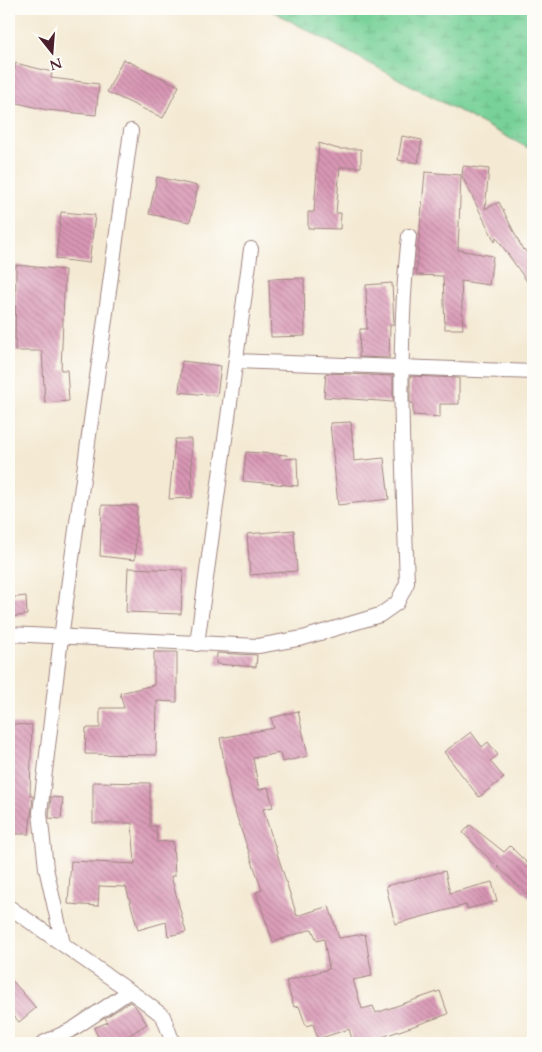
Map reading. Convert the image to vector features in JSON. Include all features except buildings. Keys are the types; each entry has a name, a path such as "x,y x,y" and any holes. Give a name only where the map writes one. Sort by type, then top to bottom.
{"street":[{"path":"63,944 46,868 40,813 61,638 131,131"},
{"path":"9,634 258,646 303,638 380,614 397,603 407,584 400,366 403,287 409,236"},
{"path":"197,644 251,248"},
{"path":"236,361 533,372"},
{"path":"9,908 63,944 163,1016 173,1043"},
{"path":"43,1043 73,1029 130,991"}],"green space":[{"path":"268,9 533,9 533,143 528,148"}]}
